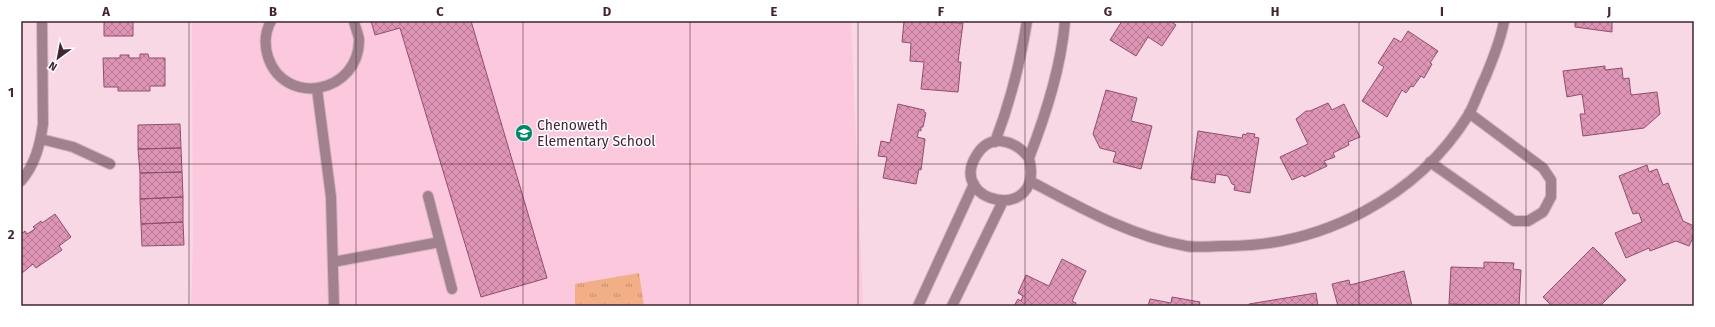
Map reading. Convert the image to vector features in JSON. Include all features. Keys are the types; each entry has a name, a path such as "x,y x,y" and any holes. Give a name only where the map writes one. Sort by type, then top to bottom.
{"street":[{"path":"21,181 26,175 37,153 43,124 42,21"},
{"path":"271,21 267,29 265,47 271,65 283,79 299,87 317,89 335,84 349,72 357,56 359,37 354,21"},
{"path":"995,142 1010,101 1021,62 1027,21"},
{"path":"1028,158 1053,88 1063,45 1065,21"},
{"path":"1030,181 1129,230 1157,239 1187,246 1244,246 1305,236 1336,225 1394,194 1430,162 1447,144 1469,113 1491,64 1504,21"},
{"path":"317,89 331,197 334,306"},
{"path":"1430,162 1514,220 1528,221 1543,212 1551,197 1551,180 1543,168 1469,113"},
{"path":"41,139 73,147 110,164"},
{"path":"995,142 1012,142 1021,149 1028,158 1032,169 1030,181 1024,191 1014,198 1003,201 991,200 981,194 974,184 971,172 973,161 979,151 988,144 995,142"},
{"path":"918,306 974,184"},
{"path":"428,196 452,289"},
{"path":"952,306 1003,201"},
{"path":"333,262 440,242"}],"shaded area":[{"name":"Chenoweth Elementary School","path":"192,21 851,21 863,306 191,306 193,244"}],"green space":[{"path":"639,273 644,306 575,306 575,284"}],"building":[{"path":"104,21 133,21 133,36 104,36"},
{"name":"Chenoweth Elementary School","path":"371,21 471,21 547,278 481,297 400,28 375,35"},
{"path":"904,21 963,23 958,62 961,62 958,92 921,89 924,62 910,61 911,43 902,42"},
{"path":"1122,21 1175,21 1173,23 1176,25 1162,46 1148,37 1136,56 1110,40"},
{"path":"1575,21 1612,21 1612,32 1575,27"},
{"path":"1408,31 1438,51 1430,63 1432,64 1424,78 1421,76 1413,87 1411,86 1406,93 1402,90 1387,117 1362,101 1384,67 1378,63 1394,38 1401,42"},
{"path":"140,54 148,54 149,58 165,58 165,86 150,86 150,91 118,91 118,87 104,87 103,58 120,58 120,55 129,55 129,58 140,58"},
{"path":"1605,66 1605,70 1622,68 1623,79 1629,78 1631,95 1657,92 1660,114 1644,128 1583,136 1580,114 1585,114 1582,94 1567,97 1563,71"},
{"path":"1106,90 1137,98 1131,121 1152,126 1141,169 1113,162 1116,152 1100,148 1093,134"},
{"path":"1328,103 1332,110 1344,104 1360,137 1348,142 1349,145 1333,153 1335,157 1324,161 1327,166 1304,177 1303,175 1292,180 1280,157 1308,144 1296,119 1306,111 1310,111"},
{"path":"898,104 924,110 926,113 923,127 921,127 921,131 919,130 917,137 925,139 921,170 919,169 916,184 883,178 887,157 878,156 881,141 890,143"},
{"path":"180,124 181,148 138,149 138,125"},
{"path":"1198,131 1242,138 1243,134 1246,135 1247,133 1255,134 1254,137 1259,138 1250,193 1234,190 1235,185 1232,184 1228,176 1216,174 1215,183 1191,179"},
{"path":"181,148 182,172 140,173 138,149"},
{"path":"1647,165 1649,172 1657,169 1663,185 1668,183 1683,221 1694,226 1694,235 1689,246 1676,241 1650,251 1649,248 1626,258 1615,233 1642,222 1639,213 1633,214 1619,176"},
{"path":"182,172 183,197 140,199 140,173"},
{"path":"183,197 183,222 141,224 140,199"},
{"path":"55,214 71,237 59,246 62,250 36,268 33,264 22,273 21,234 25,231 27,234 35,229 33,227 41,221 42,223"},
{"path":"183,222 184,245 142,246 141,224"},
{"path":"1593,247 1626,280 1600,306 1552,306 1543,297"},
{"path":"1062,259 1086,271 1072,301 1076,303 1075,306 1014,306 1018,299 1021,301 1023,296 1018,293 1026,275 1049,286"},
{"path":"1484,262 1514,263 1513,269 1521,270 1519,306 1449,304 1451,267 1484,268"},
{"path":"1404,271 1412,306 1338,306 1332,284 1349,280 1350,285"},
{"path":"1316,293 1318,306 1249,306 1249,304"},
{"path":"1172,297 1200,302 1199,306 1148,306 1150,299 1171,303"}],"place":[{"name":"Chenoweth Elementary School","path":"524,133"}]}
